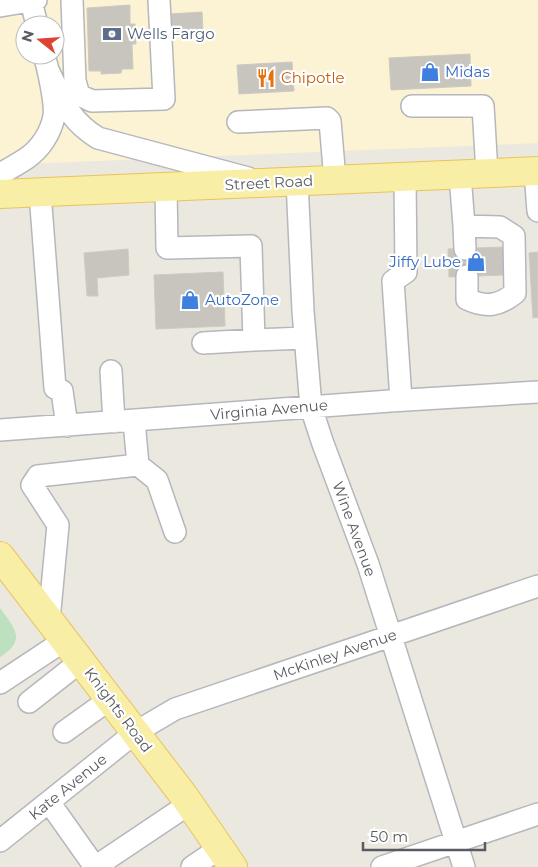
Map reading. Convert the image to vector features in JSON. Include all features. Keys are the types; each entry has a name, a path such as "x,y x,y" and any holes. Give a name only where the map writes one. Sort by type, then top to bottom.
{"main road":[{"name":"Street Road","path":"0,194 536,171"},
{"name":"Knights Road","path":"0,556 136,732 226,858"}],"street":[{"path":"0,6 33,0 35,15"},
{"path":"72,0 76,81 79,95 92,101 164,99 159,0"},
{"path":"0,174 37,150 48,134 54,115 46,65"},
{"path":"46,65 68,111 83,129 98,138 265,183"},
{"path":"412,106 483,106 487,173"},
{"path":"238,122 327,118 330,121 335,180"},
{"path":"536,171 538,211"},
{"path":"460,174 465,249"},
{"path":"401,400 393,281 406,272 405,177"},
{"name":"Wine Avenue","path":"297,181 305,338 311,407 368,564 464,867"},
{"path":"166,187 167,248 251,246 254,340"},
{"path":"40,192 55,388 62,391 67,426"},
{"path":"464,226 500,227 514,236 515,293 502,303 479,305 467,300 467,276"},
{"path":"203,343 305,338"},
{"path":"111,371 138,465 157,480 175,532"},
{"name":"Virginia Avenue","path":"0,430 401,400 538,392"},
{"path":"29,702 65,640 58,525 32,485 38,476 138,465"},
{"name":"McKinley Avenue","path":"136,732 175,709 538,586"},
{"path":"0,684 65,640"},
{"path":"64,732 110,699"},
{"name":"Kate Avenue","path":"0,841 136,732"},
{"path":"49,802 94,867 189,804"},
{"path":"382,867 538,814"},
{"path":"192,867 226,858"}],"shaded area":[{"path":"0,0 538,0 538,143 0,165"}],"green space":[{"path":"0,608 14,628 16,640 14,645 0,657"}],"building":[{"name":"Wells Fargo","path":"130,5 130,24 135,24 136,44 132,44 133,69 122,69 121,73 101,74 101,71 89,71 87,8"},
{"path":"202,12 203,32 171,35 169,14"},
{"name":"Midas","path":"470,54 471,86 391,90 389,58"},
{"name":"Chipotle","path":"292,62 294,91 239,94 237,65"},
{"name":"Jiffy Lube","path":"503,247 504,275 449,277 448,249"},
{"path":"128,249 129,275 97,278 98,296 87,296 84,253"},
{"path":"538,252 538,317 533,318 529,253"},
{"name":"AutoZone","path":"223,272 225,326 156,329 154,275"}],"place":[{"name":"Wells Fargo","path":"112,34"},
{"name":"Midas","path":"430,72"},
{"name":"Chipotle","path":"266,78"},
{"name":"Jiffy Lube","path":"476,262"},
{"name":"AutoZone","path":"190,300"}]}
